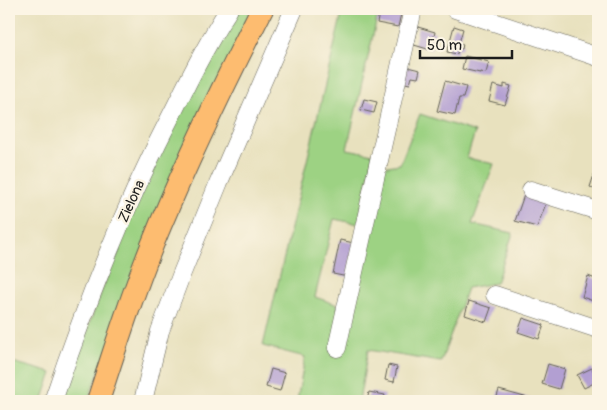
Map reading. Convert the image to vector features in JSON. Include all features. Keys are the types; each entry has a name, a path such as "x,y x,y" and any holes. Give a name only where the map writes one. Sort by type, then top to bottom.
{"main road":[{"path":"98,401 119,335 160,227 204,126 262,9"}],"street":[{"name":"Zielona","path":"53,401 87,309 133,195 202,54 229,9"},
{"path":"143,401 160,331 182,273 294,9"},
{"path":"337,348 413,9"},
{"path":"455,9 598,57"},
{"path":"532,190 598,211"},
{"path":"495,295 598,329"}],"green space":[{"path":"234,9 251,9 87,401 60,401 129,219 204,60"},
{"path":"343,9 379,9 347,149 373,154 359,224 334,219 315,297 341,306 382,167 400,164 420,114 475,132 467,158 494,164 472,224 513,233 496,283 467,288 441,362 368,350 359,401 297,401 305,357 263,346"},
{"path":"9,361 52,373 42,401 9,401"}],"building":[{"path":"380,9 402,9 398,27 377,23"},
{"path":"454,26 463,29 459,43 463,44 462,49 458,48 457,54 447,52"},
{"path":"418,27 435,32 431,50 414,45"},
{"path":"465,56 489,62 486,73 462,69"},
{"path":"403,66 420,70 418,78 412,77 410,84 400,82"},
{"path":"445,81 466,87 463,98 459,98 455,115 437,111"},
{"path":"504,84 511,86 505,105 489,101 493,85 504,88"},
{"path":"364,99 377,102 374,113 361,110"},
{"path":"596,169 598,170 597,190 590,187"},
{"path":"525,192 547,201 537,227 515,221"},
{"path":"340,240 354,243 348,277 333,274"},
{"path":"588,276 598,280 596,302 582,297"},
{"path":"469,301 491,308 486,322 465,315"},
{"path":"523,318 544,325 539,339 518,332"},
{"path":"548,364 565,369 559,389 542,384"},
{"path":"388,365 397,367 394,382 385,380"},
{"path":"592,368 598,381 584,388 577,375"},
{"path":"271,369 285,373 280,391 266,387"},
{"path":"499,390 532,399 531,401 499,401 496,400"},
{"path":"369,392 385,395 383,401 367,401"}]}
